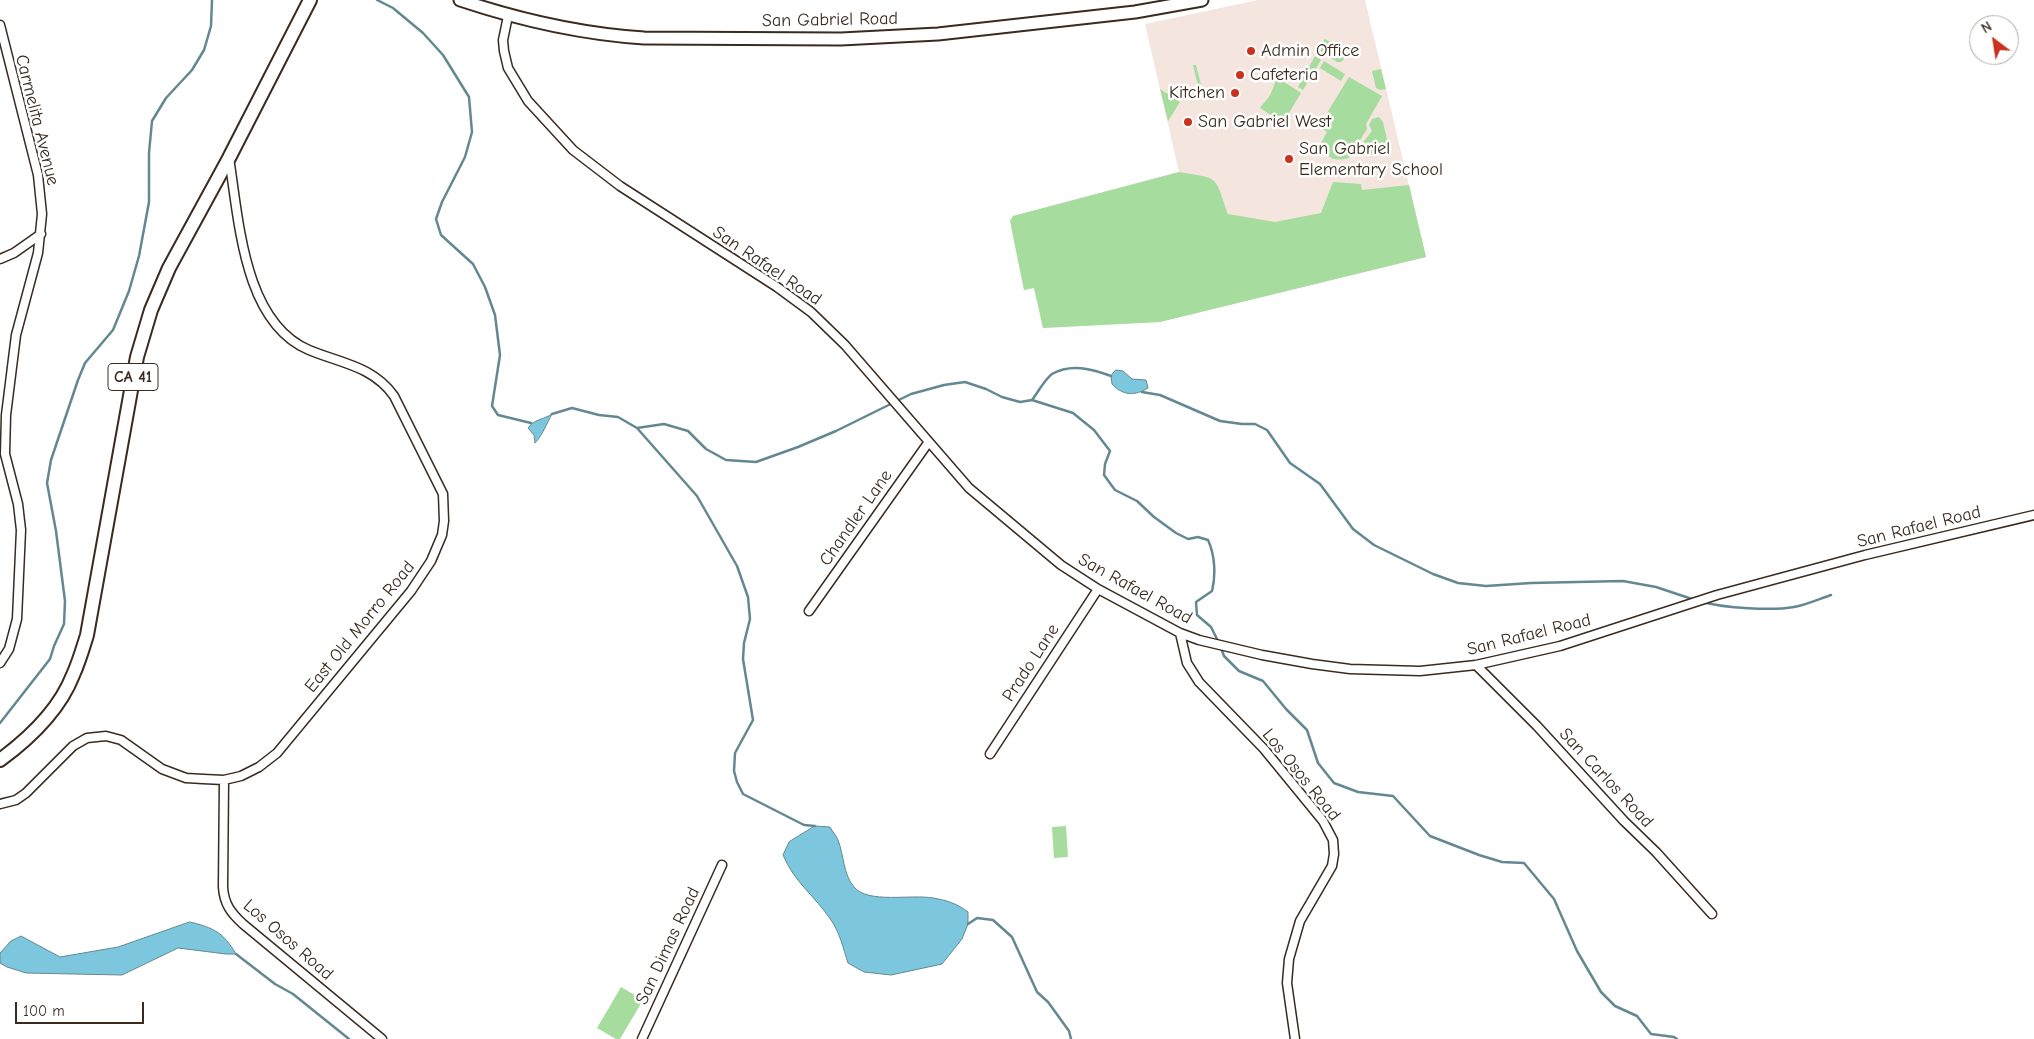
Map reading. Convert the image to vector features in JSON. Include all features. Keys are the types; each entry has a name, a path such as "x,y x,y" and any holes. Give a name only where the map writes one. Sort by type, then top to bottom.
{"main road":[{"name":"CA 41","path":"0,760 22,744 43,722 61,698 73,676 87,634 137,357 151,310 169,268 229,158 310,0"}],"street":[{"name":"San Gabriel Road","path":"460,0 508,16 564,29 636,38 841,39 938,34 1027,26 1135,12 1202,0"},
{"name":"San Rafael Road","path":"508,16 503,40 508,68 528,101 573,150 620,186 778,287 811,312 845,345 970,488 1062,564 1098,588 1180,633 1242,651 1312,664 1389,671 1476,665 1560,646 1716,595 1865,555 2034,515"},
{"name":"Carmelita Avenue","path":"0,25 38,175 42,214 41,234 34,270 16,335 6,415 6,454 20,513 21,530 17,620 9,649 0,663"},
{"name":"East Old Morro Road","path":"0,804 16,800 26,793 73,746 87,738 97,736 121,740 150,762 186,778 224,780 241,776 254,770 268,761 290,738 423,576 436,550 444,521 442,494 394,396 385,384 365,371 299,344 283,331 265,308 253,284 245,259 229,158"},
{"path":"0,259 14,253 41,234"},
{"name":"Chandler Lane","path":"809,611 928,442"},
{"name":"Prado Lane","path":"990,754 1098,588"},
{"name":"Los Osos Road","path":"1180,633 1187,663 1199,682 1270,757 1323,821 1333,840 1334,854 1332,866 1300,921 1289,959 1287,983 1295,1039"},
{"name":"San Carlos Road","path":"1476,665 1530,719 1712,914"},
{"name":"Los Osos Road","path":"224,780 223,887 228,909 243,924 382,1039"},
{"name":"San Dimas Road","path":"642,1039 722,865"}],"shaded area":[{"name":"San Gabriel Elementary School","path":"1258,0 1365,0 1426,257 1160,322 1043,328 1034,288 1024,290 1010,221 1013,216 1179,172 1145,24"}],"green space":[{"path":"1325,39 1332,43 1339,41 1344,59 1341,62 1337,62 1317,49"},
{"path":"1315,56 1321,60 1303,90 1298,87"},
{"path":"1324,61 1345,74 1341,81 1320,68"},
{"path":"1193,65 1196,65 1204,96 1200,101 1189,94 1199,90"},
{"path":"1381,69 1386,89 1380,90 1376,88 1372,71"},
{"path":"1349,77 1382,96 1366,124 1367,129 1349,158 1338,160 1329,156 1319,147 1327,132 1319,126"},
{"path":"1278,78 1301,93 1283,123 1260,108 1270,95"},
{"path":"1160,89 1180,102 1168,121"},
{"path":"1379,117 1383,122 1388,144 1383,151 1370,154 1366,151 1364,141 1372,131 1369,125 1372,119"},
{"path":"1179,172 1202,176 1214,181 1228,214 1275,222 1321,213 1333,182 1361,184 1362,190 1409,185 1426,257 1160,322 1043,328 1034,288 1024,290 1010,221 1013,216"},
{"path":"1066,826 1068,857 1054,858 1052,827"},
{"path":"621,987 643,1000 620,1039 616,1039 597,1028"}],"water":[{"path":"1116,370 1123,371 1132,379 1146,380 1148,388 1129,394 1120,391 1112,384 1111,376"},
{"path":"552,414 535,443 534,435 528,428 536,421"},
{"path":"815,826 830,827 838,840 850,882 861,892 879,897 924,897 938,899 947,901 968,912 968,924 962,939 942,964 891,975 864,972 848,963 834,925 825,911 793,873 783,855 789,842"},
{"path":"190,922 217,932 227,941 236,954 178,948 122,975 26,973 0,963 0,953 11,941 21,936 60,957 118,947"}],"waterway":[{"path":"0,723 50,659 64,624 65,601 56,531 47,483 51,460 85,363 113,330 129,291 139,256 149,202 149,153 152,121 166,98 192,70 204,50 211,26 212,0"},
{"path":"377,0 393,8 423,33 443,55 469,97 472,132 465,157 442,202 436,219 441,235 473,264 485,287 495,315 500,355 492,406 498,415 531,423"},
{"path":"1032,400 1049,376 1059,371 1082,368 1111,376"},
{"path":"637,428 664,424 688,431 706,449 726,460 756,462 836,431 911,394 944,385 965,382 1002,397 1020,402 1032,400 1073,413 1094,430 1110,451 1105,464 1104,475 1115,490 1137,501 1154,517 1176,533 1188,539 1198,537 1208,540 1213,559 1213,585 1212,591 1196,602 1197,615 1211,627 1219,643"},
{"path":"1142,392 1160,395 1220,421 1255,424 1267,430 1290,463 1320,484 1353,529 1374,545 1433,574 1458,583 1486,586 1623,581 1656,587 1695,600"},
{"path":"552,414 572,408 599,415 618,417 637,428 697,496 737,566 748,597 750,619 744,643 743,659 753,720 735,753 734,771 737,782 743,794 804,825 815,826"},
{"path":"1703,602 1761,609 1785,608 1803,605 1831,595"},
{"path":"1221,648 1224,656 1239,671 1263,681 1286,709 1307,730 1318,763 1334,783 1358,792 1393,796 1430,836 1502,862 1524,863 1554,899 1577,951 1601,992 1615,1006 1637,1016 1651,1034 1677,1039"},
{"path":"968,924 977,918 993,920 1012,937 1037,992 1048,1002 1069,1031 1071,1039"},
{"path":"236,954 275,984 293,994 349,1039"}],"place":[{"name":"Admin Office","path":"1251,51"},
{"name":"Cafeteria","path":"1240,75"},
{"name":"Kitchen","path":"1235,93"},
{"name":"San Gabriel West","path":"1188,122"},
{"name":"San Gabriel Elementary School","path":"1289,159"}]}
